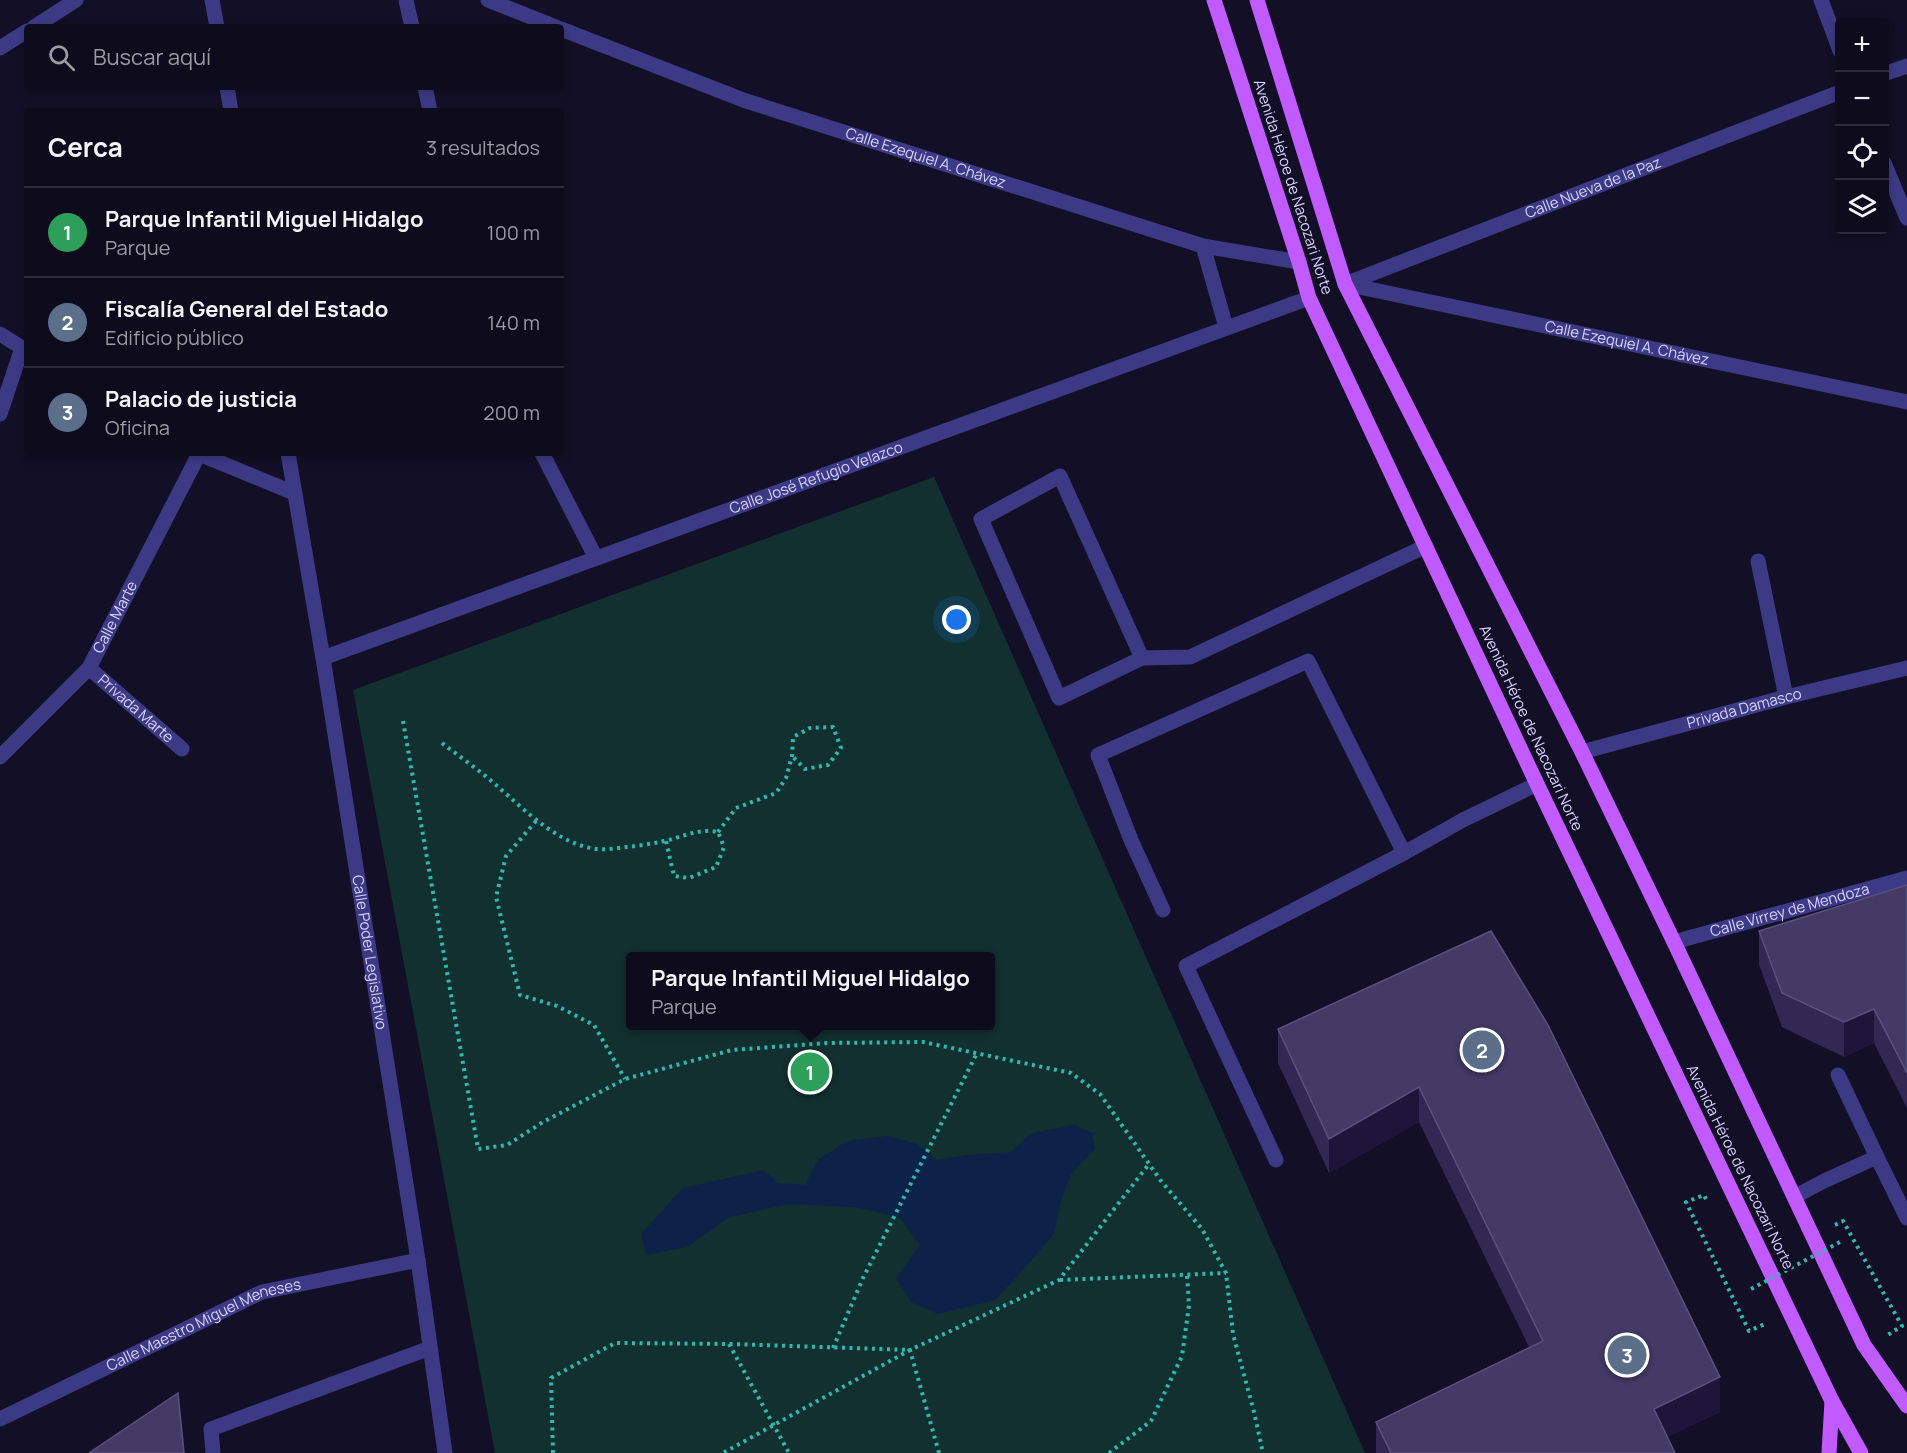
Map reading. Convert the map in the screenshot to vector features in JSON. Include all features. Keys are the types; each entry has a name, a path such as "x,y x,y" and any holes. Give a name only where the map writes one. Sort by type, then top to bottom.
{"main road":[{"name":"Avenida Héroe de Nacozari Norte","path":"1214,0 1309,298 1537,784 1789,1312 1832,1401 1861,1453"},
{"name":"Avenida Héroe de Nacozari Norte","path":"1257,0 1345,284 1582,752 1864,1346 1907,1406"},
{"path":"1829,1453 1832,1401"}],"street":[{"path":"39,24 76,0"},
{"path":"212,0 216,24"},
{"path":"406,0 411,24"},
{"path":"488,0 548,24"},
{"path":"1821,0 1835,40"},
{"name":"Calle Ezequiel A. Chávez","path":"564,30 746,102 1203,246 1299,262"},
{"path":"0,48 24,34"},
{"path":"1889,72 1907,66"},
{"path":"228,90 230,108"},
{"path":"426,90 429,108"},
{"name":"Calle Nueva de la Paz","path":"1345,284 1835,94"},
{"path":"1889,176 1907,218"},
{"path":"1203,246 1226,327"},
{"name":"Calle Ezequiel A. Chávez","path":"1345,284 1907,402"},
{"name":"Calle José Refugio Velazco","path":"323,658 1309,298"},
{"path":"0,334 24,349 0,414"},
{"name":"Calle Marte","path":"0,757 89,668 197,456"},
{"path":"203,456 294,493"},
{"name":"Calle Poder Legislativo","path":"288,456 323,658 418,1260 445,1453"},
{"path":"544,456 596,558"},
{"path":"1142,658 1060,476 981,519 1059,698 1142,658 1190,657 1426,546"},
{"path":"1758,561 1786,697"},
{"path":"1163,910 1131,840 1098,755 1308,661 1404,853"},
{"name":"Privada Marte","path":"89,668 182,749"},
{"name":"Privada Damasco","path":"1582,752 1786,697 1907,668"},
{"path":"1276,1160 1186,966 1463,820 1537,784"},
{"name":"Calle Virrey de Mendoza","path":"1674,942 1907,878"},
{"path":"1838,1075 1907,1218"},
{"path":"1794,1197 1877,1157"},
{"name":"Calle Maestro Miguel Meneses","path":"0,1419 262,1292 418,1260"},
{"path":"213,1453 211,1429 430,1348"}],"path":[{"path":"403,721 478,1149 507,1145 543,1122 625,1079 732,1050 827,1043 923,1042 1071,1073 1100,1094 1161,1181 1203,1229 1226,1273 1233,1334 1263,1453"},
{"path":"718,832 736,808 776,793 786,777 792,756 793,737 810,728 833,727 841,748 828,765 806,769 792,756"},
{"path":"442,743 495,784 528,816 573,844 606,849 666,841 683,834 707,830 718,832"},
{"path":"536,820 506,856 496,897 520,995 558,1006 594,1025 625,1079"},
{"path":"666,841 674,876 689,878 716,867 724,847 718,832"},
{"path":"833,1348 863,1278 977,1053"},
{"path":"1059,1280 1149,1164"},
{"path":"1709,1205 1704,1195 1686,1202 1749,1331 1789,1312"},
{"path":"1813,1236 1843,1221 1902,1326 1886,1336"},
{"path":"1750,1289 1840,1242 1845,1252"},
{"path":"723,1453 910,1350 1059,1280 1226,1273"},
{"path":"1109,1453 1151,1421 1182,1356 1189,1305 1187,1275"},
{"path":"553,1453 551,1378 615,1342 910,1350"},
{"path":"729,1344 789,1453"},
{"path":"910,1350 939,1453"}],"green space":[{"path":"934,477 1365,1453 495,1453 353,690"}],"water":[{"path":"1075,1125 1092,1133 1095,1149 1071,1174 1062,1197 1054,1234 995,1300 938,1314 911,1302 896,1278 920,1245 899,1217 854,1207 788,1204 730,1217 687,1247 646,1255 641,1234 683,1188 764,1170 778,1183 805,1185 818,1160 847,1141 887,1136 917,1144 937,1160 1011,1152 1031,1133"}],"building":[{"path":"1907,885 1907,1073 1874,1009 1844,1022 1782,993 1759,931"},
{"path":"1491,931 1548,1025 1720,1377 1654,1409 1675,1453 1391,1453 1376,1422 1543,1341 1419,1087 1329,1139 1278,1029"},
{"path":"178,1393 184,1453 89,1453"}],"place":[{"name":"Fiscalía General del Estado","path":"1482,1050"},
{"name":"Parque Infantil Miguel Hidalgo","path":"810,1072"},
{"name":"Palacio de justicia","path":"1627,1355"}]}
